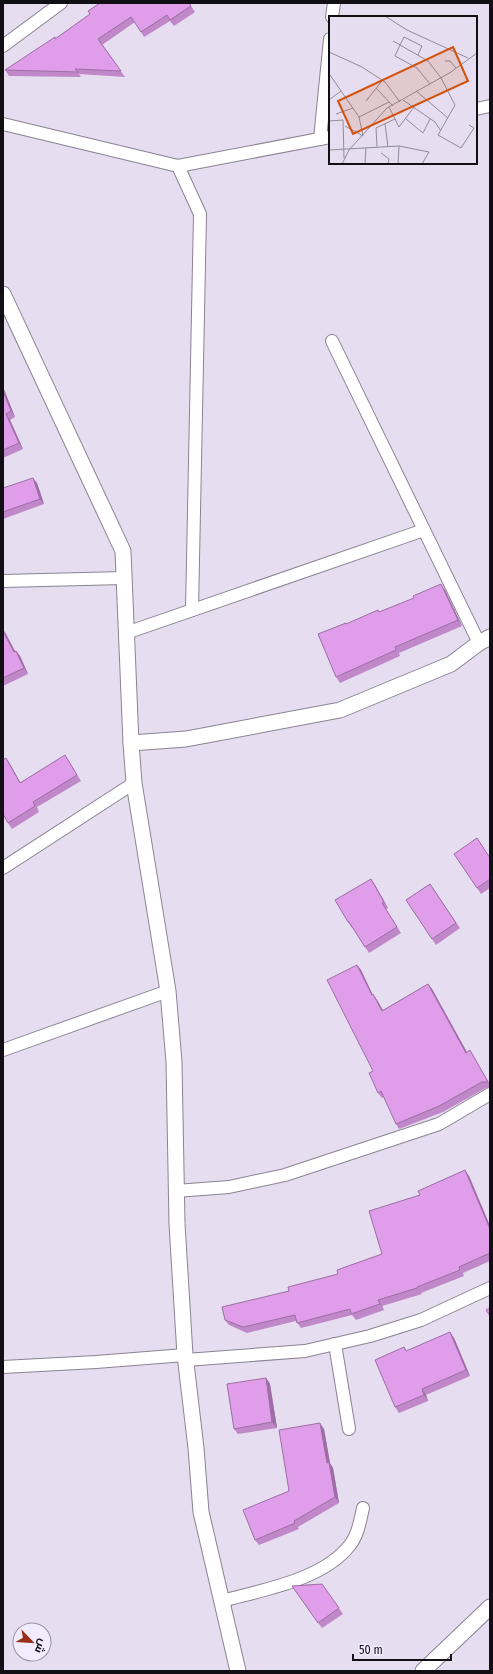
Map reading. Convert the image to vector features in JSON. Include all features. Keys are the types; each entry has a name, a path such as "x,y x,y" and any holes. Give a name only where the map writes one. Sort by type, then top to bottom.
{"street":[{"path":"3,46 61,3"},
{"path":"332,16 334,3"},
{"path":"3,124 178,166 325,138 329,59"},
{"path":"477,109 490,106"},
{"path":"178,166 200,214 192,610"},
{"path":"3,294 123,550 134,783 168,991 174,1062 177,1224 186,1358 201,1512 238,1671"},
{"path":"131,743 186,739 340,710 451,664 484,640 424,530 332,340"},
{"path":"126,633 424,530"},
{"path":"3,581 124,578"},
{"path":"3,868 134,783"},
{"path":"3,1050 168,991"},
{"path":"176,1192 229,1187 285,1175 438,1124 490,1094"},
{"path":"3,1367 305,1351 370,1336 421,1320 468,1300 490,1288"},
{"path":"335,1344 349,1428"},
{"path":"222,1601 300,1578 314,1573 334,1562 350,1545 359,1527 363,1508"},
{"path":"423,1671 490,1607"}],"building":[{"path":"100,3 189,3 191,6 170,20 167,15 141,32 131,17 98,39 121,71 75,69 78,72 5,70 55,37 55,39 90,14 88,11"},
{"path":"3,391 11,411 6,414 19,443 3,450"},
{"path":"33,478 40,499 3,512 3,488"},
{"path":"441,584 458,620 395,647 396,650 336,677 318,634 378,610 379,612 414,598 413,596"},
{"path":"3,631 14,652 16,651 24,668 3,678"},
{"path":"65,755 77,775 33,802 35,806 8,823 3,814 3,760 6,758 20,783"},
{"path":"477,838 490,858 490,879 477,888 454,854"},
{"path":"371,879 384,902 382,903 397,927 365,947 335,900"},
{"path":"430,884 456,923 432,939 406,900"},
{"path":"357,965 382,1011 428,984 466,1053 470,1050 488,1082 482,1082 439,1106 396,1124 381,1091 378,1093 369,1073 373,1071 327,980"},
{"path":"465,1170 490,1229 490,1253 459,1267 460,1270 417,1288 378,1300 380,1304 351,1314 350,1309 297,1323 295,1315 243,1327 225,1320 222,1307 289,1291 288,1287 338,1274 337,1270 382,1254 369,1211 420,1195 418,1191"},
{"path":"490,1308 490,1316 486,1310"},
{"path":"450,1332 466,1370 422,1389 424,1395 395,1407 375,1360 404,1347 406,1351"},
{"path":"266,1378 272,1422 234,1429 227,1384"},
{"path":"320,1423 335,1497 294,1521 295,1523 255,1540 243,1510 289,1491 279,1430"},
{"path":"322,1584 339,1608 318,1623 292,1586"}]}
